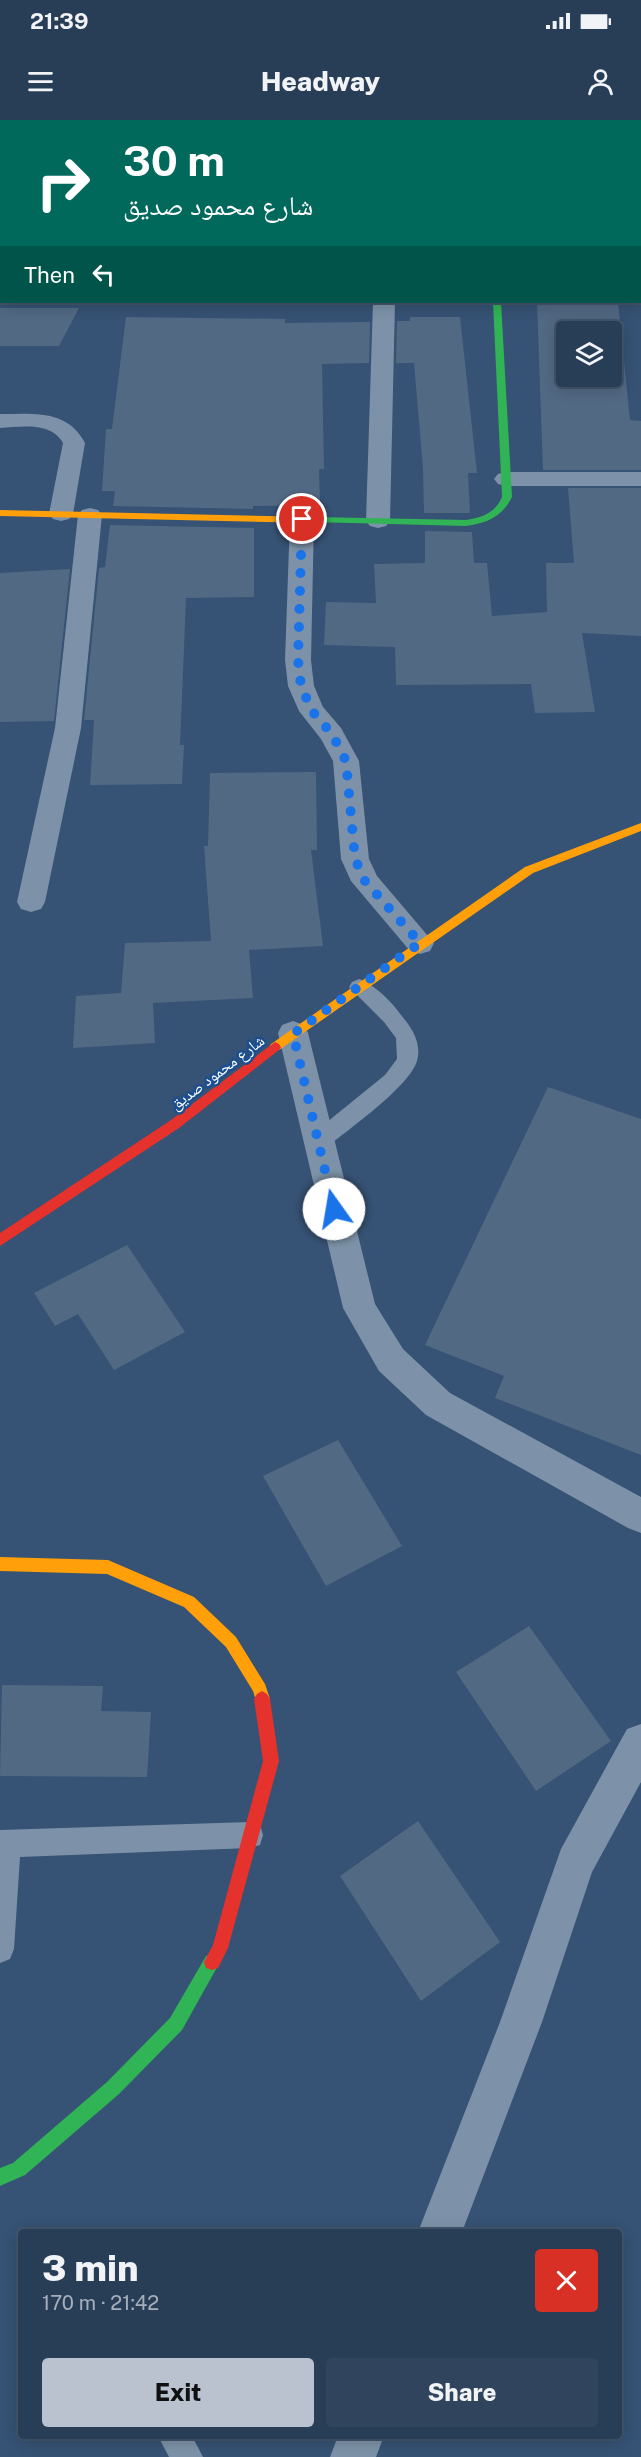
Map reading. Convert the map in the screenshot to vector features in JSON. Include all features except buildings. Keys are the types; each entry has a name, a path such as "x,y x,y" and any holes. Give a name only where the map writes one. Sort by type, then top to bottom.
{"street":[{"path":"378,521 384,303"},
{"path":"0,513 466,523 488,520 503,510 507,497 497,303"},
{"path":"0,421 50,423 62,427 71,434 74,443 61,514"},
{"path":"506,479 641,479"},
{"path":"31,902 68,728 90,515"},
{"path":"302,519 298,660 301,686 312,711 332,734 346,761 355,859 365,881 420,943"},
{"name":"شارع محمود صديق","path":"0,1240 175,1124 293,1034 420,943 529,870 641,827"},
{"path":"293,1034 360,1308 391,1359 438,1404 641,1516"},
{"path":"0,1564 108,1567 152,1584 189,1602 231,1642 260,1689 271,1761 220,1948 176,2025 113,2088 19,2169 0,2177"},
{"path":"441,2229 521,2022 575,1863 641,1743"},
{"path":"353,2457 360,2439"}],"lane":[{"path":"319,1141 392,1080 407,1059 406,1036 391,1016 359,987"},
{"path":"0,1949 4,1844 250,1835"},
{"path":"176,2439 187,2457"}],"traffic: fast":[{"path":"315,520 466,523 486,519 500,509 507,497 497,303"},
{"path":"0,2177 19,2169 113,2088 176,2024 212,1962"}],"traffic: slow":[{"path":"0,513 315,520"},
{"path":"275,1047 529,870 641,827"},
{"path":"0,1564 108,1567 189,1602 231,1642 260,1689 262,1699"}],"traffic: jam":[{"path":"0,1240 175,1124 275,1047"},
{"path":"212,1962 220,1948 271,1761 262,1699"}],"route":[{"path":"302,519 298,660 301,686 312,711 341,747 346,761 355,859 365,881 420,943 293,1034 334,1209"}]}
